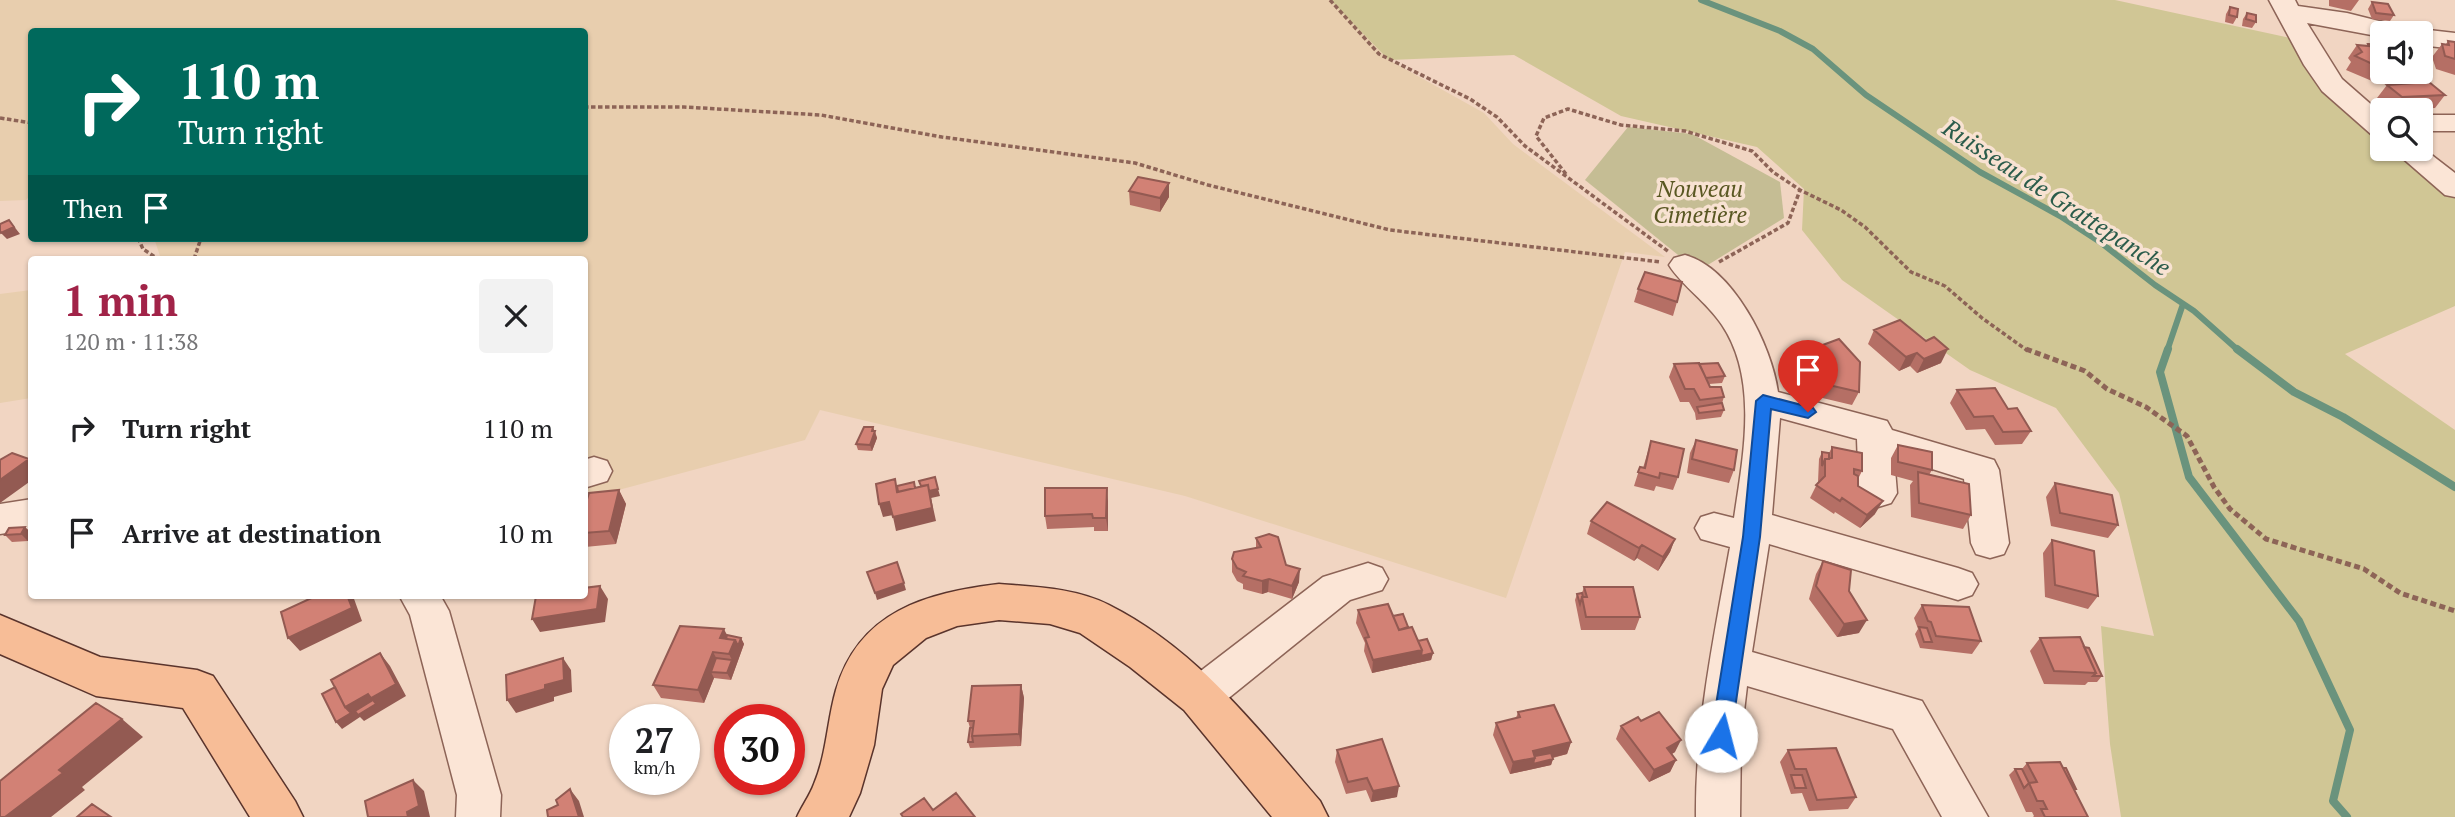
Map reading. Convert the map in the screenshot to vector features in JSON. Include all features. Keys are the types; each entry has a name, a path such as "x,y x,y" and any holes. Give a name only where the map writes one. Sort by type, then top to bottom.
{"main road":[{"path":"822,817 836,793 850,745 859,690 876,652 911,625 954,608 999,602 1050,607 1093,618 1146,653 1200,696 1303,817"},
{"path":"0,634 96,676 197,690 278,817"}],"street":[{"path":"2285,6 2370,26"},
{"path":"2285,6 2316,65 2332,85 2370,118"},
{"path":"2433,38 2455,41"},
{"path":"2433,123 2455,123"},
{"path":"2421,161 2455,188"},
{"path":"1690,269 1721,297 1738,325 1755,359 1763,401 1752,531 1717,760 1718,817"},
{"path":"1763,401 1874,430 1878,492"},
{"path":"1875,438 1981,470 1990,544"},
{"path":"0,519 28,515"},
{"path":"1714,528 1752,531 1958,584"},
{"path":"1200,696 1337,588 1368,579"},
{"path":"422,599 429,611 480,794 478,817"},
{"path":"1731,664 1907,714 1966,817"}],"path":[{"path":"1330,0 1379,54 1470,99 1497,117 1525,146 1690,269"},
{"path":"588,107 684,107 821,115 942,137 1135,163 1390,230 1690,269 1788,223 1800,190"},
{"path":"1566,174 1536,136 1544,118 1568,109 1620,125 1685,131 1752,151 1773,172 1800,190 1841,210 1865,227 1911,272 1945,286 1982,318 2029,351 2085,371 2107,389 2146,407 2187,436 2214,487 2230,509 2266,539 2364,569 2400,593 2455,611"},
{"path":"0,118 28,122"},
{"path":"140,242 143,249 154,256"}],"shaded area":[{"path":"0,0 1330,0 1389,60 1484,113 1513,144 1665,257 1625,252 1506,598 1185,496 820,410 805,440 588,498 588,256 160,256 155,242 588,242 588,28 28,28 28,198 26,200 0,201"},
{"path":"1330,0 2115,0 2290,38 2332,92 2370,128 2370,161 2411,161 2455,195 2455,306 2345,354 2455,430 2455,817 2121,817 2110,744 2101,626 2154,636 2119,493 2056,408 1970,370 1842,280 1802,230 1804,189 1757,147 1621,116 1514,55 1389,60"},
{"path":"28,290 28,398 0,403 0,294"}],"green space":[{"name":"Nouveau Cimetière","path":"1628,127 1692,134 1780,182 1784,218 1698,271 1585,180"}],"building":[{"path":"2372,2 2388,4 2394,15 2376,13"},
{"path":"2230,7 2238,9 2237,17 2229,15"},
{"path":"2247,13 2256,15 2256,22 2246,19"},
{"path":"2448,41 2455,42 2455,59 2445,56 2442,44 2449,45"},
{"path":"2368,44 2370,44 2370,63 2355,56 2362,52 2357,45 2369,46"},
{"path":"2431,84 2445,95 2402,97 2387,85"},
{"path":"1138,177 1169,183 1160,198 1129,191"},
{"path":"9,220 14,227 1,233 0,224"},
{"path":"1645,272 1682,282 1677,302 1638,289"},
{"path":"1900,320 1926,341 1934,337 1948,349 1924,359 1917,353 1906,357 1874,330"},
{"path":"1839,339 1860,362 1859,392 1820,383 1822,365 1810,355 1824,350 1820,346"},
{"path":"1699,363 1710,387 1721,387 1724,397 1700,400 1694,389 1685,389 1674,364"},
{"path":"1718,363 1725,376 1706,378 1699,364"},
{"path":"1995,388 2008,409 2017,408 2031,431 2003,432 1993,416 1974,417 1957,390"},
{"path":"1722,403 1724,410 1699,413 1697,407"},
{"path":"864,427 873,427 872,431 875,431 870,445 856,444"},
{"path":"1696,440 1737,450 1734,470 1692,459"},
{"path":"1651,441 1684,449 1678,477 1660,473 1659,478 1638,472 1640,467 1645,468"},
{"path":"1898,445 1932,452 1932,470 1898,462"},
{"path":"1832,447 1862,453 1862,471 1854,469 1854,474 1858,476 1858,486 1883,501 1867,515 1816,485 1825,476 1825,459 1832,458"},
{"path":"1822,452 1829,453 1829,459 1825,459 1822,466"},
{"path":"12,453 28,459 0,480 0,460"},
{"path":"1918,472 1969,484 1971,515 1919,503"},
{"path":"935,477 938,489 929,491 928,485 921,486 919,481"},
{"path":"895,479 897,492 928,485 932,508 893,517 889,502 879,504 876,484"},
{"path":"914,482 915,488 898,492 897,486"},
{"path":"2055,483 2112,495 2118,525 2060,513"},
{"path":"1045,488 1107,488 1106,518 1093,518 1092,514 1045,516"},
{"path":"619,490 609,531 588,533 589,493"},
{"path":"1607,502 1675,539 1663,557 1642,545 1639,548 1591,521"},
{"path":"25,527 21,534 5,535 9,528"},
{"path":"1269,534 1278,537 1286,565 1300,569 1292,586 1269,579 1262,581 1243,576 1246,572 1237,568 1232,559 1234,552 1261,547 1256,538"},
{"path":"2052,540 2094,551 2098,596 2055,585"},
{"path":"1823,561 1851,570 1849,591 1867,620 1844,624 1816,586"},
{"path":"897,562 904,583 875,593 867,572"},
{"path":"600,586 597,609 532,619 535,599 588,599 588,588"},
{"path":"1584,587 1633,587 1640,617 1586,617 1582,597 1587,597"},
{"path":"1582,593 1583,597 1580,604 1577,594"},
{"path":"309,599 349,599 352,608 288,638 281,612"},
{"path":"1388,604 1399,630 1412,627 1422,650 1373,660 1365,638 1369,637 1358,610"},
{"path":"1922,605 1969,607 1981,641 1936,636"},
{"path":"1403,614 1408,627 1399,630 1393,616"},
{"path":"680,626 724,629 720,638 735,640 729,654 713,652 698,690 653,685"},
{"path":"1919,627 1927,628 1932,642 1924,642"},
{"path":"727,635 741,638 738,646 735,640 726,639"},
{"path":"2080,637 2096,673 2054,671 2040,638"},
{"path":"1427,639 1433,653 1421,656 1422,650 1418,641"},
{"path":"2084,647 2089,648 2102,676 2093,676 2096,673"},
{"path":"380,653 396,684 371,698 368,694 345,707 331,680"},
{"path":"563,658 564,680 545,685 545,689 507,700 506,675"},
{"path":"716,658 732,660 727,673 711,672"},
{"path":"1021,685 1019,734 972,736 974,721 968,721 972,686"},
{"path":"335,687 351,713 336,722 322,694"},
{"path":"373,700 376,704 358,715 355,711"},
{"path":"96,703 122,719 59,770 63,773 5,817 0,817 0,781"},
{"path":"1554,705 1571,742 1533,751 1535,758 1513,762 1496,723 1520,717 1518,712"},
{"path":"1659,712 1681,740 1667,748 1676,760 1654,770 1621,726 1638,717 1641,721"},
{"path":"973,727 973,742 968,742 970,728"},
{"path":"1382,739 1399,786 1373,791 1367,778 1348,782 1337,750"},
{"path":"1836,748 1856,797 1817,800 1806,769 1795,769 1788,750"},
{"path":"1551,753 1553,759 1533,764 1535,756"},
{"path":"2060,762 2088,817 2045,817 2041,809 2047,809 2043,801 2037,801 2029,783 2037,782 2027,763"},
{"path":"2063,768 2066,768 2076,789 2074,789"},
{"path":"2015,769 2022,769 2029,783 2024,788"},
{"path":"1791,775 1802,775 1806,788 1795,788"},
{"path":"413,780 419,806 407,812 408,817 368,817 365,801"},
{"path":"570,789 579,817 548,817 547,810 558,805 556,800"},
{"path":"956,793 975,817 903,817 901,814 924,798 933,810"},
{"path":"92,804 111,817 77,817"}],"waterway":[{"name":"Ruisseau de Grattepanche","path":"1701,0 1780,31 1813,49 1866,95 1980,172 2060,216 2100,242 2155,285 2194,311 2239,351"},
{"path":"2167,351 2183,304"},
{"path":"2168,349 2160,372 2189,477 2299,621 2350,730 2333,801 2347,817"},
{"name":"Ruisseau de Grattepanche","path":"2237,349 2294,392 2343,417 2455,487"}],"route":[{"path":"1721,736 1751,537 1763,401 1808,412"}]}
